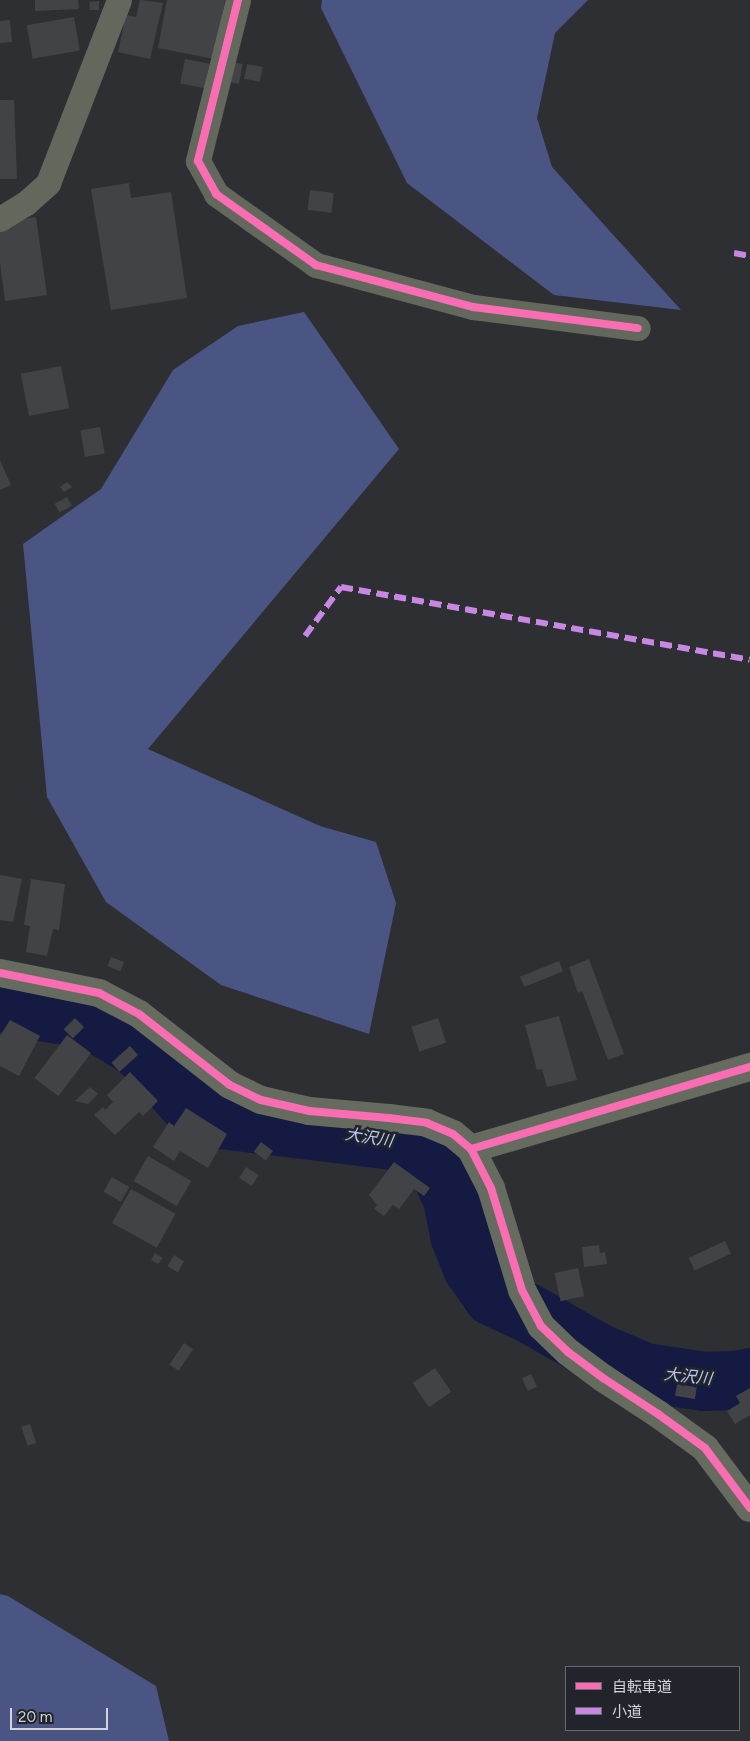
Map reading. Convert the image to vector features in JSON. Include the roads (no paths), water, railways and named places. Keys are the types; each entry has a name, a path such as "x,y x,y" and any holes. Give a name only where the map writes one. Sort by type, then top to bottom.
{"street":[{"path":"0,219 26,203 48,183 119,0"},
{"path":"238,0 198,161 216,194 316,265 473,307 638,328"},
{"path":"0,973 99,993 139,1014 230,1085 261,1100 309,1111 427,1123 453,1134 471,1149 491,1188 522,1290 541,1326 568,1352 704,1448 750,1508"},
{"path":"471,1149 750,1067"}],"waterway":[{"name":"大沢川","path":"0,1000 21,1008 60,1014 97,1023 138,1048 187,1102 221,1119 393,1140 432,1156 452,1198 459,1235 472,1267 492,1296 527,1312 597,1352 644,1372 704,1381 738,1380 750,1377"}]}
